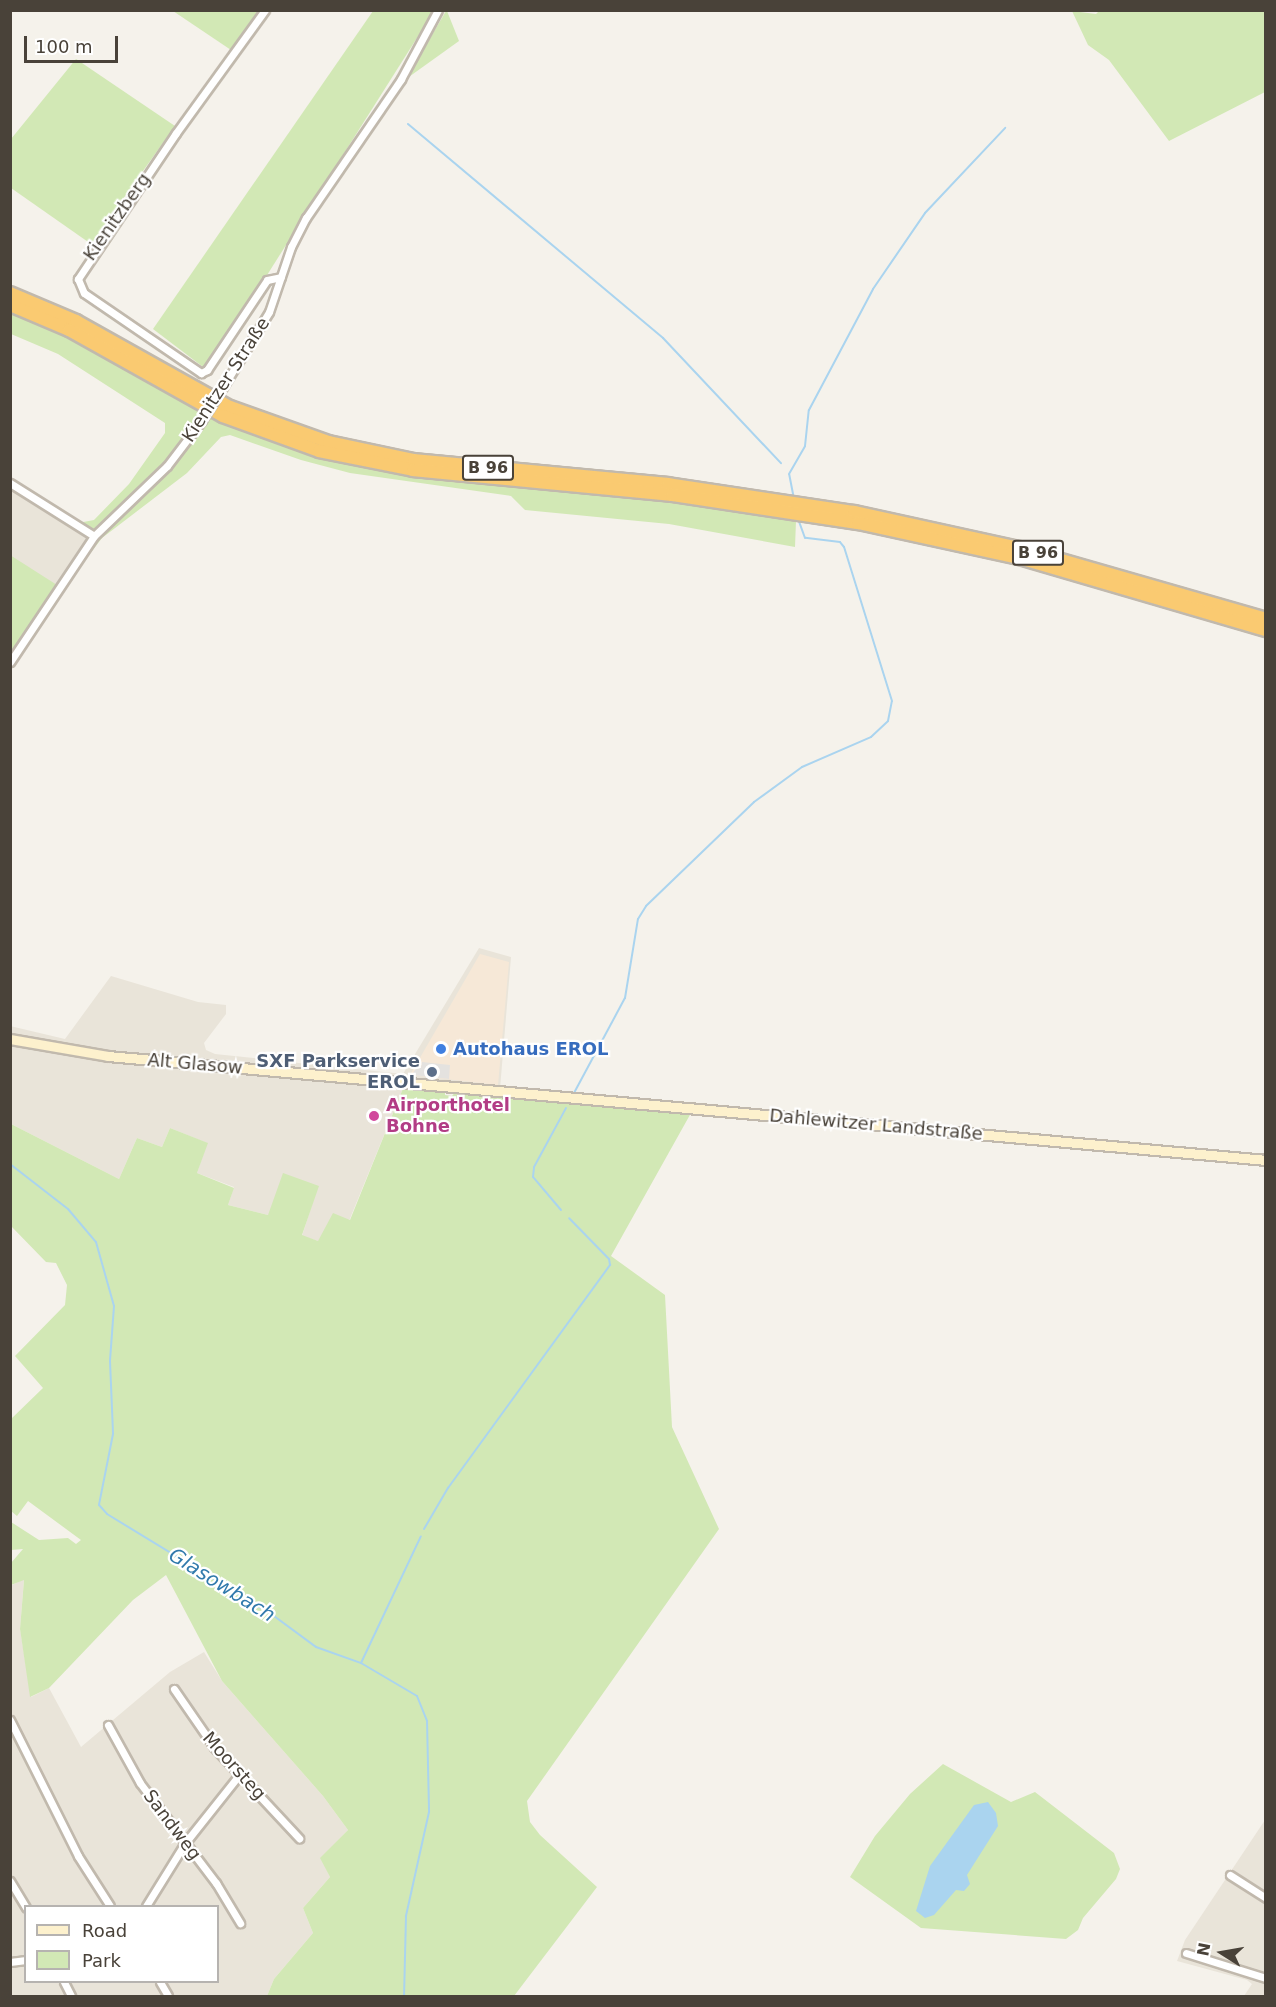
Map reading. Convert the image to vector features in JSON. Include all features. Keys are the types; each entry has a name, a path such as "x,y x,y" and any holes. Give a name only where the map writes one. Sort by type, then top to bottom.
{"highway":[{"name":"B 96","path":"10,293 76,321 230,407 329,442 414,460 668,484 1019,548 1266,619"},
{"name":"B 96","path":"10,305 69,330 223,416 319,451 413,470 788,506"},
{"name":"B 96","path":"807,509 1019,558 1266,630"}],"street":[{"name":"Kienitzberg","path":"265,10 176,133 78,279 84,293 201,373 207,370 267,279 281,278"},
{"name":"Kienitzer Straße","path":"10,662 94,536 167,466 202,420 264,324 306,218 402,79 438,10"},
{"path":"10,483 94,536"},
{"name":"Alt Glasow","path":"10,1040 85,1054 487,1091"},
{"name":"Dahlewitzer Landstraße","path":"487,1091 1266,1160"},
{"name":"Moorsteg","path":"174,1689 214,1747 299,1838"},
{"path":"10,1720 78,1856 109,1905"},
{"name":"Sandweg","path":"108,1725 140,1783 216,1883 240,1923"},
{"path":"147,1905 185,1844 239,1775"},
{"path":"1230,1875 1266,1898"},
{"path":"10,1881 24,1905"},
{"path":"1186,1953 1266,1978"}],"shaded area":[{"path":"11,478 102,538 78,566 11,668"},
{"path":"479,948 511,957 500,1089 404,1086 349,1221 318,1241 302,1236 318,1186 268,1215 228,1205 234,1187 197,1173 207,1143 170,1128 162,1147 137,1138 119,1179 11,1124 10,1026 65,1039 111,976 198,1002 226,1005 226,1014 204,1043 206,1050 215,1054 403,1074"},
{"path":"480,954 509,962 498,1085 410,1075"},
{"name":"SXF Parkservice EROL","path":"422,1062 450,1065 449,1079 412,1075 416,1068 421,1068"},
{"path":"24,1579 20,1629 31,1697 49,1688 81,1747 170,1672 204,1652 222,1681 323,1796 348,1830 321,1858 330,1877 303,1908 313,1933 274,1979 267,1996 11,1996 10,1586"},
{"path":"1265,1820 1265,1996 1244,1996 1252,1984 1247,1980 1177,1961 1185,1940"}],"green space":[{"path":"173,11 259,11 231,50"},
{"path":"373,11 434,11 207,370 153,329"},
{"path":"446,11 459,41 406,79"},
{"path":"1072,11 1096,14 1099,11 1265,11 1265,92 1169,141 1109,60 1088,45"},
{"path":"76,59 175,126 91,244 11,188 11,139"},
{"path":"10,312 70,337 201,412 169,457 92,531 78,523 94,520 129,484 165,433 165,423 58,354 11,334"},
{"path":"209,416 279,445 390,473 652,499 796,521 795,547 669,524 525,510 511,496 350,473 301,460 230,435 221,437 187,473 102,538 79,568 100,534 169,471"},
{"path":"10,555 57,585 11,657 10,657"},
{"path":"404,1086 445,1090 445,1095 452,1096 456,1091 691,1113 611,1256 665,1295 672,1427 719,1529 527,1801 530,1822 540,1835 597,1887 514,1996 267,1996 274,1979 313,1933 303,1908 330,1877 320,1858 348,1830 323,1796 222,1681 166,1575 133,1600 49,1688 30,1697 20,1629 24,1580 11,1585 11,1563 23,1549 11,1550 11,1522 39,1540 68,1538 76,1544 81,1540 28,1501 17,1516 11,1511 11,1419 43,1388 15,1356 65,1305 67,1285 56,1263 46,1262 11,1226 11,1124 119,1179 137,1138 162,1147 170,1128 208,1143 197,1173 234,1188 228,1205 268,1215 283,1173 319,1186 302,1235 318,1241 333,1213 350,1220"},
{"path":"943,1764 1011,1802 1035,1792 1114,1853 1120,1869 1116,1879 1083,1918 1078,1930 1066,1939 921,1928 850,1877 875,1836 910,1794"}],"water":[{"path":"988,1802 996,1813 998,1826 967,1875 970,1884 964,1891 956,1890 934,1915 925,1918 916,1911 930,1866 974,1805"}],"waterway":[{"path":"408,124 663,338 781,463"},
{"path":"794,499 789,474 805,446 809,410 873,289 925,213 1005,128"},
{"path":"574,1093 625,998 638,919 646,906 754,802 802,767 871,737 888,721 892,701 844,547 840,542 805,538 798,519"},
{"path":"561,1210 533,1177 534,1167 566,1108"},
{"name":"Glasowbach","path":"10,1164 68,1209 96,1242 114,1306 110,1361 113,1434 99,1505 107,1514 274,1616 316,1647 361,1663 417,1696 427,1721 429,1812 406,1916 404,1996"},
{"path":"424,1529 448,1488 610,1265 609,1259 569,1218"},
{"path":"361,1663 421,1536"}],"place":[{"name":"Autohaus EROL","path":"441,1049"},
{"name":"SXF Parkservice EROL","path":"432,1072"},
{"name":"Airporthotel Bohne","path":"374,1116"}]}
